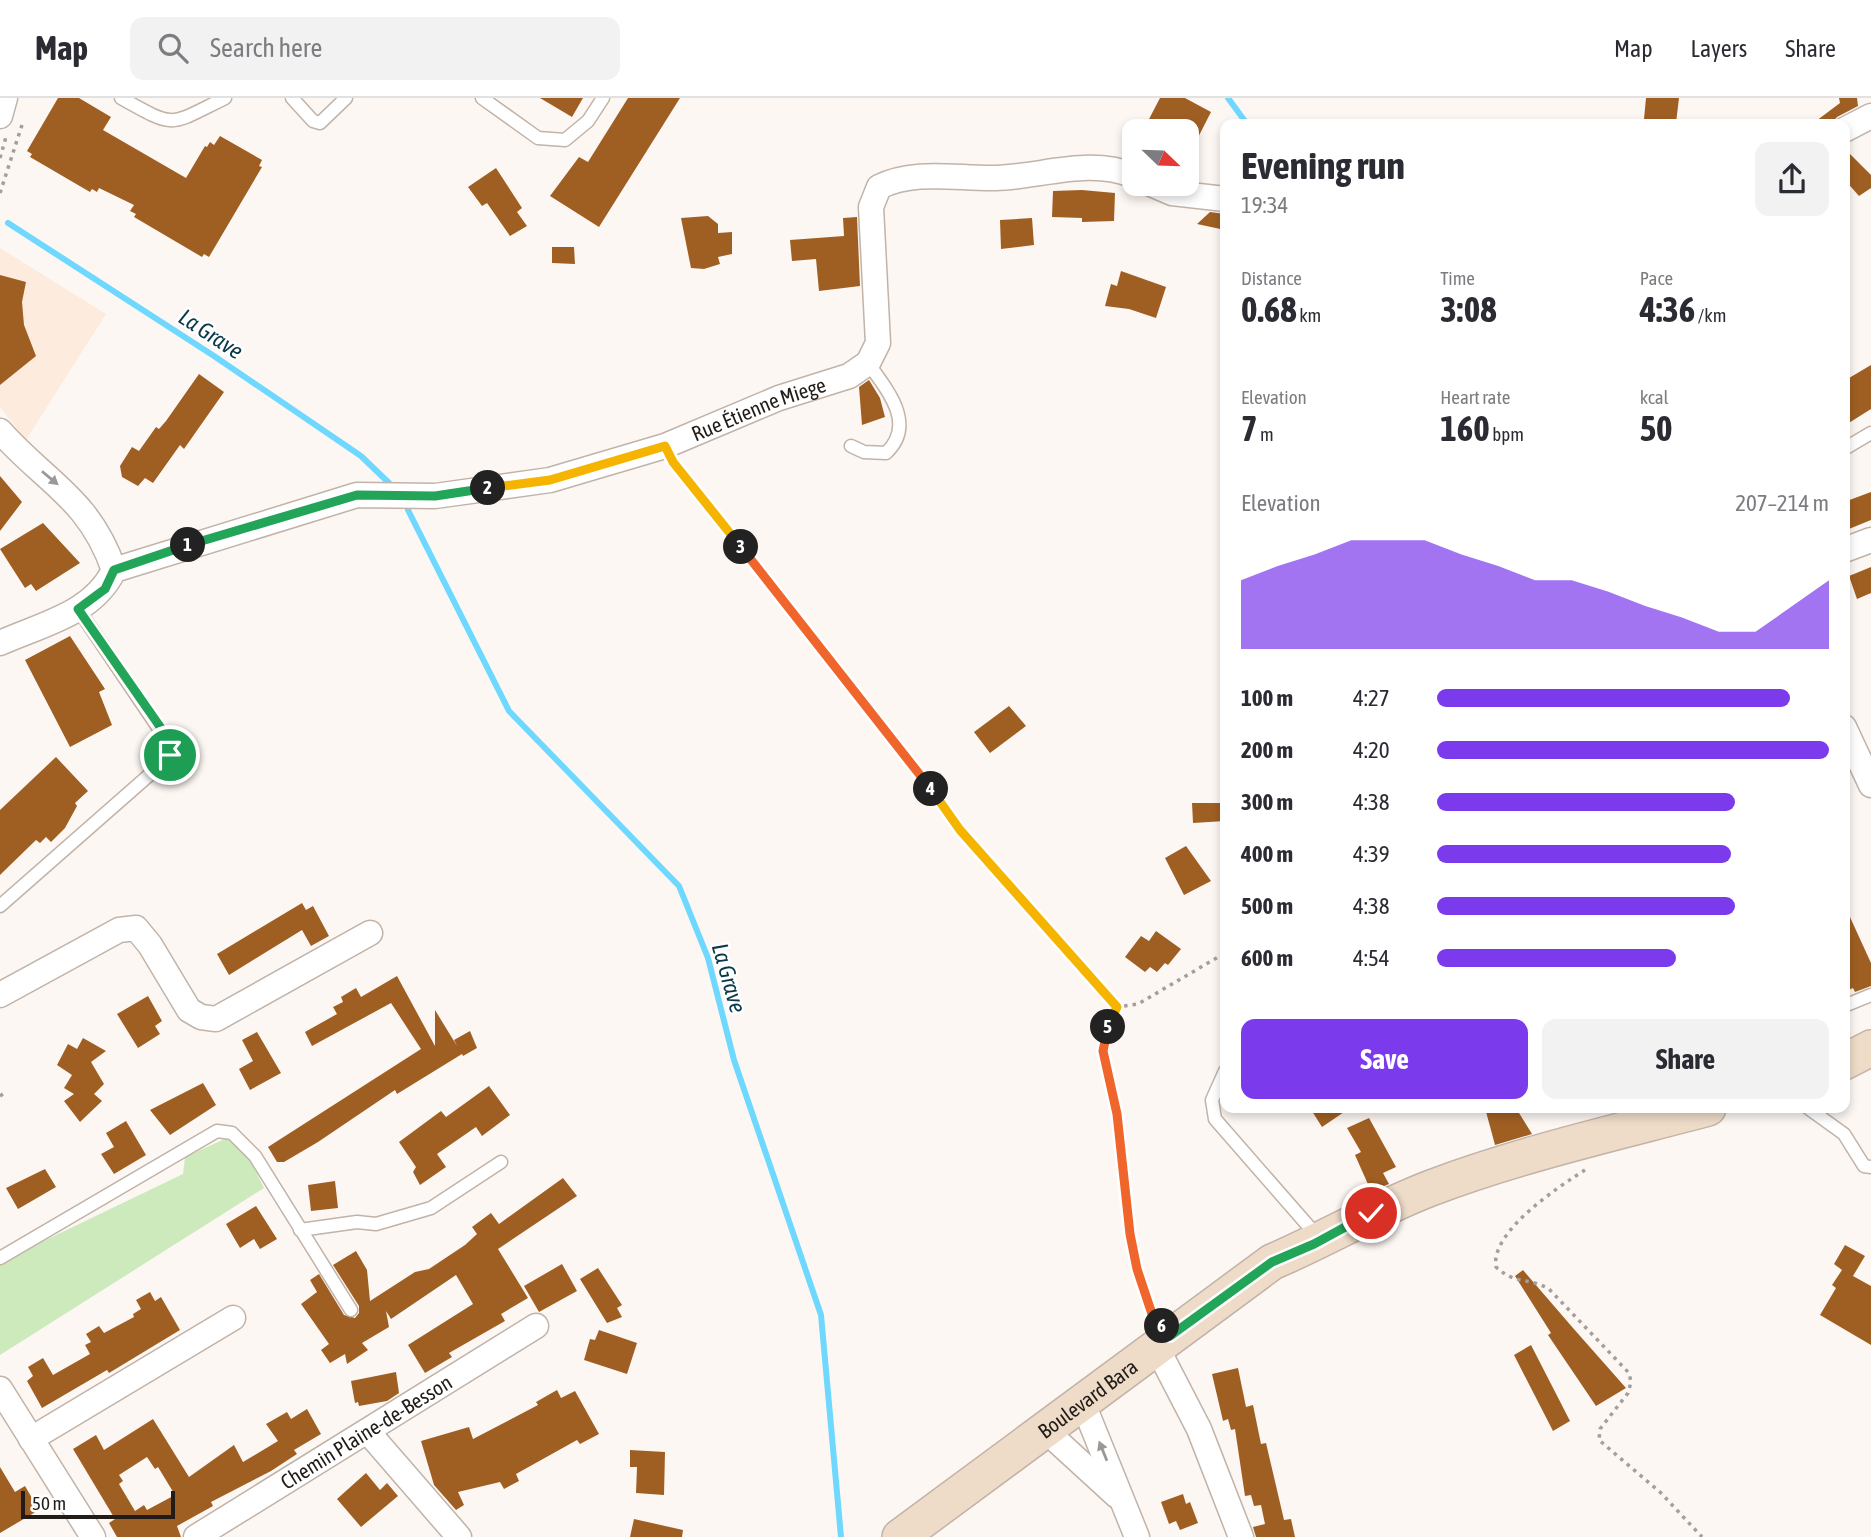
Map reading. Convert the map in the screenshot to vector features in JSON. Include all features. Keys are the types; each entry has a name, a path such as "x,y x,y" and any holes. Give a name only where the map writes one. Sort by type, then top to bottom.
{"street":[{"path":"5,98 12,116"},
{"path":"1850,127 1871,116"},
{"path":"868,363 878,343 871,207 879,187 891,181 932,176 996,178 1084,168 1122,172"},
{"path":"1198,196 1220,198"},
{"name":"Rue Étienne Miege","path":"114,570 357,495 435,496 550,480 665,446 779,398 849,376 868,363"},
{"path":"0,431 82,509 106,547 114,570 105,589 78,609 0,643"},
{"path":"1850,548 1871,540"},
{"path":"1850,740 1871,785"},
{"path":"0,995 119,930 136,928 150,944 188,1010 201,1017 216,1019 370,933"},
{"name":"Boulevard Bara","path":"925,1537 1272,1262 1318,1242 1371,1213 1433,1187 1690,1113"},
{"path":"31,1439 233,1318"},
{"name":"Chemin Plaine-de-Besson","path":"196,1537 536,1326"},
{"path":"1163,1349 1199,1429 1241,1537"},
{"path":"0,1389 93,1537"},
{"path":"1086,1409 1137,1537"},
{"path":"368,1432 459,1537"},
{"path":"1053,1434 1123,1501"},
{"name":"Boulevard Bara","path":"900,1537 1053,1434"}],"lane":[{"path":"121,98 163,121 176,122 225,98"},
{"path":"292,98 313,121 320,123 346,98"},
{"path":"482,98 538,138 565,140 588,121 603,98"},
{"path":"851,446 864,452 886,453 900,432 901,417 893,398 868,363"},
{"path":"1850,445 1871,433"},
{"path":"0,906 164,762 173,748 78,609"},
{"path":"1850,1004 1871,995"},
{"path":"1220,1082 1212,1100 1214,1119 1301,1213 1318,1242"},
{"path":"1815,1113 1844,1134 1858,1160 1864,1166 1871,1167"},
{"path":"0,1258 217,1131 232,1133 244,1143 351,1310"},
{"path":"300,1230 357,1222 376,1224 431,1208 501,1162"}],"path":[{"path":"0,193 9,173 12,116"},
{"path":"665,446 673,462 960,830 1117,1007"},
{"path":"1117,1007 1138,1004 1220,956"},
{"path":"1117,1007 1105,1034 1103,1051 1117,1114 1130,1234 1137,1269 1163,1349"},
{"path":"0,1096 6,1092"},
{"path":"1596,1165 1583,1171 1508,1231 1494,1256 1496,1267 1516,1281 1538,1283 1549,1289 1622,1363 1631,1382 1628,1393 1600,1429 1599,1440 1661,1493 1702,1537"}],"shaded area":[{"path":"0,248 106,314 26,440 0,407"}],"green space":[{"path":"227,1138 247,1153 264,1188 0,1355 0,1262 183,1174 185,1157"}],"building":[{"path":"58,98 79,98 111,117 103,130 186,178 205,146 210,142 214,145 220,136 262,160 259,166 262,167 209,257 204,254 202,257 134,217 136,214 130,211 134,205 99,188 97,192 92,189 90,192 30,157 32,154 27,151"},
{"path":"540,98 583,98 572,117"},
{"path":"628,98 680,98 599,227 550,196 579,157 588,162"},
{"path":"1160,98 1185,98 1211,112 1199,136 1199,119 1149,119"},
{"path":"1646,98 1679,98 1676,119 1644,119"},
{"path":"1839,98 1857,98 1858,106 1835,119 1819,119 1840,103"},
{"path":"1850,154 1871,175 1871,188 1859,196 1850,186"},
{"path":"496,168 522,208 517,212 527,226 510,236 487,203 482,206 468,187"},
{"path":"1053,191 1115,193 1114,221 1082,222 1082,218 1052,217"},
{"path":"1210,212 1220,213 1220,229 1197,224"},
{"path":"708,216 718,224 718,233 732,232 732,254 718,257 720,264 704,269 691,268 681,218"},
{"path":"857,217 860,286 819,291 816,259 792,261 790,240 844,236 843,218"},
{"path":"1032,218 1034,245 1001,249 1000,220"},
{"path":"552,247 574,247 575,264 552,263"},
{"path":"1121,271 1166,287 1156,318 1129,309 1105,306 1111,284 1117,286"},
{"path":"0,275 26,282 22,302 24,325 36,356 0,385"},
{"path":"1871,365 1871,409 1850,422 1850,377"},
{"path":"199,374 224,392 184,449 180,445 153,483 145,478 138,486 122,477 120,466 132,447 139,451 156,427 159,429 166,421"},
{"path":"869,380 880,398 885,417 862,425 859,387"},
{"path":"0,476 22,502 0,531"},
{"path":"1871,492 1871,520 1850,529 1850,500"},
{"path":"43,523 80,563 36,591 31,584 25,588 0,549"},
{"path":"1871,567 1871,593 1857,599 1850,576"},
{"path":"70,636 105,689 99,692 112,725 70,747 25,660"},
{"path":"1009,706 1026,726 990,753 974,732"},
{"path":"56,757 88,791 75,803 77,806 65,828 51,842 46,837 40,843 36,840 0,875 0,810"},
{"path":"1192,803 1220,803 1220,821 1193,823"},
{"path":"1186,846 1211,881 1184,895 1165,858"},
{"path":"302,903 306,910 313,906 329,936 311,946 302,930 229,975 217,954"},
{"path":"1850,917 1871,963 1871,986 1855,992 1853,988 1850,989"},
{"path":"1156,931 1181,949 1168,965 1165,963 1157,972 1150,967 1145,972 1125,957 1141,936 1149,941"},
{"path":"397,976 435,1046 435,1010 457,1046 454,1040 470,1031 477,1048 463,1056 462,1054 397,1094 395,1090 318,1142 284,1162 277,1162 268,1147 421,1049 391,1003 312,1046 305,1032 337,1014 333,1007 343,1002 341,997 356,988 361,997"},
{"path":"148,996 162,1021 155,1026 160,1034 138,1048 117,1014"},
{"path":"257,1032 281,1073 250,1090 239,1069 253,1061 242,1040"},
{"path":"83,1038 106,1051 91,1062 104,1084 94,1094 102,1101 80,1122 64,1101 74,1094 64,1088 72,1075 57,1065 68,1044 77,1049"},
{"path":"203,1083 216,1105 170,1135 150,1110"},
{"path":"489,1086 510,1115 482,1136 476,1127 437,1154 446,1167 420,1185 413,1172 416,1167 399,1142 441,1111 446,1117"},
{"path":"1313,1113 1343,1113 1322,1127"},
{"path":"1486,1113 1519,1113 1532,1134 1495,1145"},
{"path":"1369,1118 1396,1167 1383,1173 1389,1184 1371,1191 1355,1155 1361,1152 1347,1128"},
{"path":"126,1121 146,1155 114,1174 101,1154 114,1147 106,1133"},
{"path":"45,1169 56,1187 18,1209 6,1188"},
{"path":"563,1178 577,1196 498,1249 528,1298 501,1314 505,1321 449,1353 452,1357 425,1373 408,1345 473,1304 456,1275 391,1319 386,1311 389,1327 362,1343 368,1350 347,1364 345,1354 330,1363 321,1350 329,1344 301,1304 317,1292 310,1280 319,1274 344,1315 355,1318 359,1313 359,1306 333,1265 356,1251 367,1270 370,1301 415,1272 429,1269 465,1245 477,1234 472,1227 491,1213 499,1224"},
{"path":"335,1181 338,1208 311,1211 308,1185"},
{"path":"256,1206 277,1239 260,1249 254,1239 240,1248 226,1224"},
{"path":"1845,1245 1865,1256 1853,1276 1871,1286 1871,1345 1820,1315 1836,1288 1832,1285 1842,1270 1834,1264"},
{"path":"562,1264 577,1291 539,1312 524,1286"},
{"path":"598,1268 622,1305 617,1308 622,1317 607,1323 580,1279"},
{"path":"1523,1270 1626,1388 1596,1406 1548,1335 1551,1333 1515,1276"},
{"path":"150,1292 155,1301 161,1297 180,1330 109,1373 107,1370 42,1408 27,1381 33,1376 28,1367 43,1358 53,1375 90,1354 85,1345 91,1342 86,1334 99,1326 104,1333 134,1317 133,1314 141,1309 136,1300"},
{"path":"599,1330 637,1343 627,1374 584,1360 590,1339 595,1340"},
{"path":"1531,1345 1570,1421 1553,1431 1514,1355"},
{"path":"1238,1368 1246,1407 1253,1405 1261,1444 1266,1443 1284,1520 1291,1519 1295,1537 1256,1537 1253,1527 1265,1524 1261,1505 1254,1506 1251,1495 1245,1496 1235,1429 1231,1430 1228,1419 1223,1421 1212,1374"},
{"path":"396,1372 399,1393 387,1401 359,1406 358,1402 355,1403 351,1381"},
{"path":"557,1390 561,1398 575,1391 599,1434 580,1444 577,1440 516,1474 519,1481 504,1489 500,1482 458,1492 464,1505 456,1510 434,1485 421,1441 469,1427 473,1439 538,1405 536,1402"},
{"path":"307,1409 321,1434 294,1450 297,1454 271,1471 211,1502 213,1506 177,1526 181,1537 117,1537 109,1523 115,1519 73,1449 96,1435 104,1450 153,1419 189,1477 234,1445 243,1462 278,1441 266,1424 287,1412 291,1419","holes":["147,1457 155,1469 158,1467 175,1495 147,1510 144,1505 135,1511 119,1484 123,1481 119,1475"]},
{"path":"630,1450 665,1452 664,1495 636,1493 637,1467 630,1467"},
{"path":"0,1467 15,1492 25,1486 39,1510 0,1533"},
{"path":"366,1473 380,1490 387,1483 398,1496 361,1527 337,1499"},
{"path":"1183,1494 1186,1504 1190,1502 1198,1523 1180,1530 1176,1521 1169,1524 1161,1502"},
{"path":"634,1519 683,1530 682,1537 630,1537"}],"waterway":[{"path":"1228,98 1243,119"},
{"name":"La Grave","path":"8,223 214,356 361,456 389,483"},
{"name":"La Grave","path":"408,510 509,711 679,886 708,958 734,1060 821,1315 841,1537"}],"route":[{"path":"170,755 173,748 170,741 78,609 86,606 105,589 114,570 357,495 435,496 550,480 665,446 673,462 761,571 960,830 1117,1007 1105,1034 1103,1051 1117,1114 1130,1234 1137,1269 1152,1314 1170,1336 1272,1262 1314,1244 1371,1213"}]}
